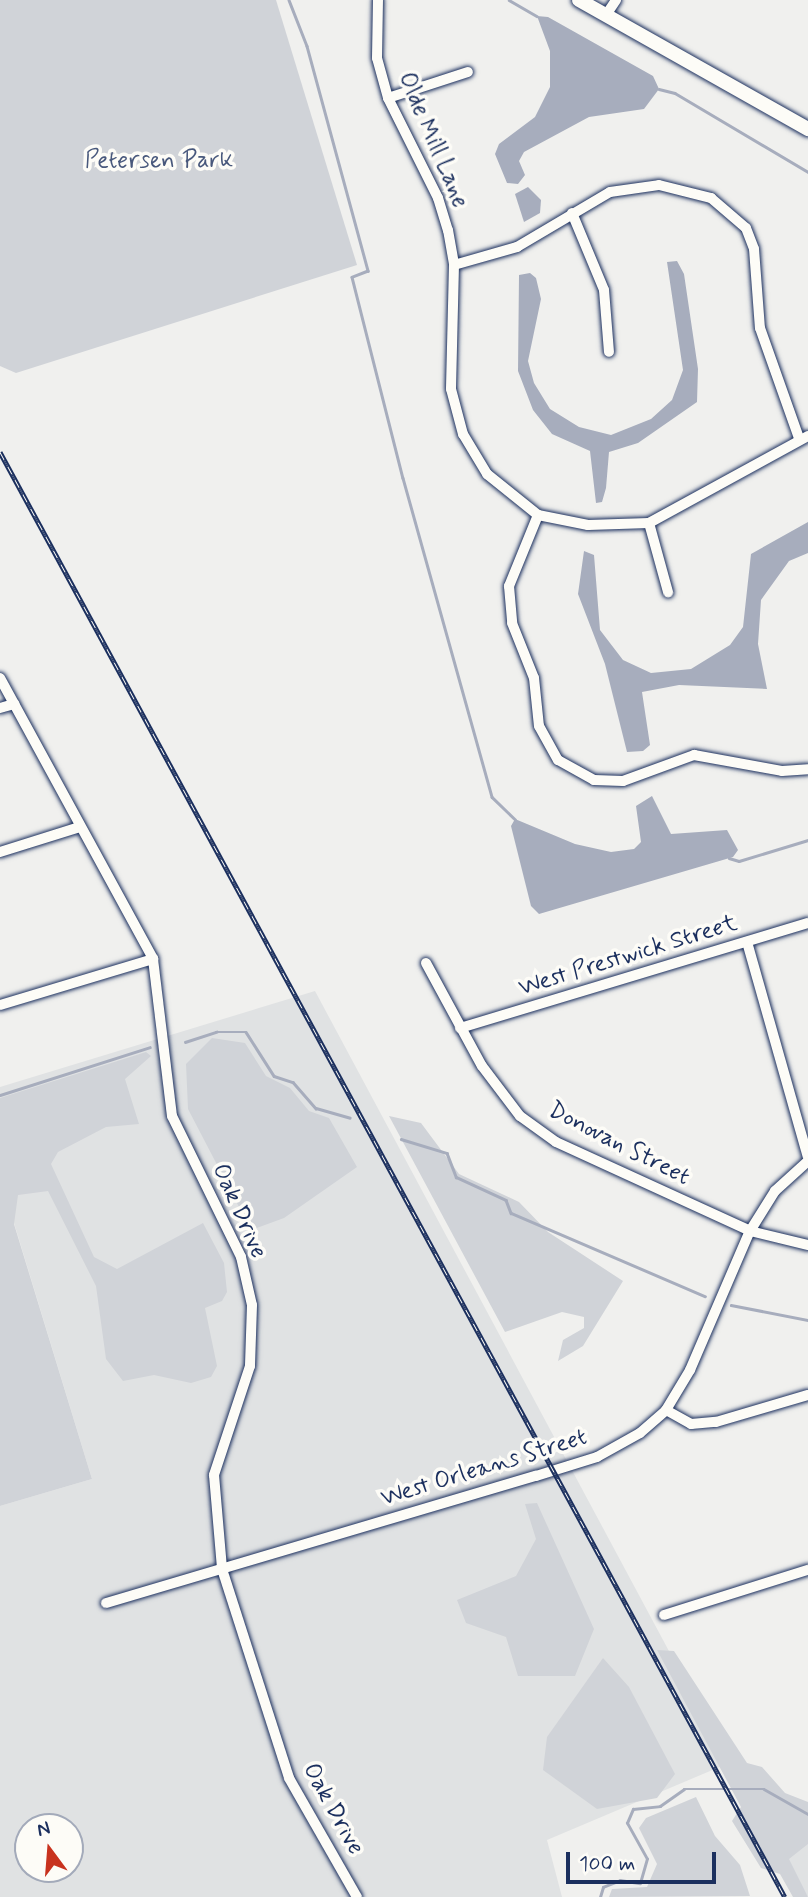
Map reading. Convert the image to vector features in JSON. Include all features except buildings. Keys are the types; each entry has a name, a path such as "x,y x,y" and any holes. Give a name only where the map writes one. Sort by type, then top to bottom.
{"street":[{"name":"Olde Mill Lane","path":"378,0 377,58 388,98 438,198 454,265 451,388 463,434 487,474 538,515 588,524 649,523 803,437"},
{"path":"579,0 808,129"},
{"path":"606,15 616,0"},
{"path":"388,98 468,72"},
{"path":"454,265 517,247 610,191 659,185 711,198 729,209 746,228 754,249 760,328 803,437"},
{"path":"572,213 604,290 609,352"},
{"path":"538,515 509,586 512,623 534,678 539,726 558,760 594,780 623,781 694,755 782,771 808,769"},
{"path":"649,523 667,592"},
{"name":"Oak Drive","path":"0,678 153,959 172,1116 241,1257 252,1305 250,1366 214,1475 222,1569 289,1778 357,1897"},
{"path":"0,708 14,704"},
{"path":"0,852 79,827"},
{"name":"West Prestwick Street","path":"460,1028 808,923"},
{"path":"747,942 808,1159"},
{"path":"0,1005 153,959"},
{"name":"Donovan Street","path":"426,963 460,1028 498,1091 547,1135 750,1231 808,1245"},
{"name":"West Orleans Street","path":"106,1603 597,1457 639,1433 666,1410 690,1370 750,1231 775,1191 808,1159"},
{"path":"666,1410 691,1424 716,1422 808,1395"},
{"path":"663,1615 808,1570"}],"shaded area":[{"path":"315,991 729,1763 547,1840 562,1897 0,1897 0,1506 92,1479 0,1177 0,1087"},
{"path":"808,1838 808,1897 775,1848"}],"green space":[{"name":"Petersen Park","path":"0,0 276,0 357,265 16,373 0,366"},
{"path":"212,1038 245,1043 266,1076 290,1088 309,1111 329,1118 357,1167 284,1218 251,1230 188,1109 186,1064"},
{"path":"146,1052 151,1056 125,1079 139,1124 106,1127 58,1152 51,1164 94,1257 117,1269 203,1223 224,1263 227,1292 222,1301 205,1308 217,1366 211,1377 191,1383 154,1375 123,1381 106,1359 96,1286 48,1191 18,1195 14,1224 92,1479 0,1506 0,1098"},
{"path":"389,1116 421,1123 459,1174 519,1202 548,1232 623,1281 583,1346 558,1361 563,1340 584,1328 584,1317 562,1312 505,1332"},
{"path":"537,1503 594,1629 575,1676 518,1676 506,1637 466,1623 457,1600 516,1576 536,1539 525,1504"},
{"path":"657,1650 674,1651 747,1763 762,1767 785,1793 808,1802 808,1844 789,1859 808,1897 793,1897 780,1874 761,1868 732,1821 741,1807"},
{"path":"603,1658 629,1687 675,1774 657,1798 597,1809 543,1770 547,1737"},
{"path":"696,1797 715,1836 740,1865 750,1896 609,1897 612,1889 647,1887 657,1864 639,1828 646,1818"}],"water":[{"path":"537,16 548,17 653,76 659,89 644,109 589,117 524,152 519,161 525,175 518,184 507,183 495,154 499,144 535,117 550,87 550,51"},
{"path":"528,187 541,200 540,213 524,222 515,194"},
{"path":"677,261 684,274 698,369 697,402 638,443 609,452 606,488 602,502 596,503 590,451 552,434 533,410 518,371 519,275 530,273 536,278 541,299 528,361 534,383 550,409 579,427 611,435 651,419 672,400 683,370 667,262"},
{"path":"808,522 808,553 789,561 761,600 758,644 767,689 679,685 642,692 650,745 643,751 627,752 605,664 578,594 584,551 594,555 600,630 623,660 651,673 691,669 730,645 743,627 751,554"},
{"path":"652,796 671,834 727,830 738,850 733,857 539,914 531,906 511,826 515,819 575,844 611,852 634,849 641,842 636,806"}],"waterway":[{"path":"289,0 307,46 368,271 352,277 403,478 492,797 515,819"},
{"path":"509,0 537,16"},
{"path":"659,89 675,93 808,172"},
{"path":"729,858 739,861 808,840"},
{"path":"185,1042 216,1032 246,1032 274,1076 293,1082 316,1108 350,1118"},
{"path":"0,1095 150,1047"},
{"path":"401,1139 447,1153 456,1177 506,1200 511,1213 705,1296"},
{"path":"731,1305 808,1320"},
{"path":"600,1897 603,1887 620,1880 640,1883 647,1859 627,1823 633,1809 660,1806 684,1789 764,1789 808,1814"}],"railway":[{"path":"0,452 785,1897"}]}
